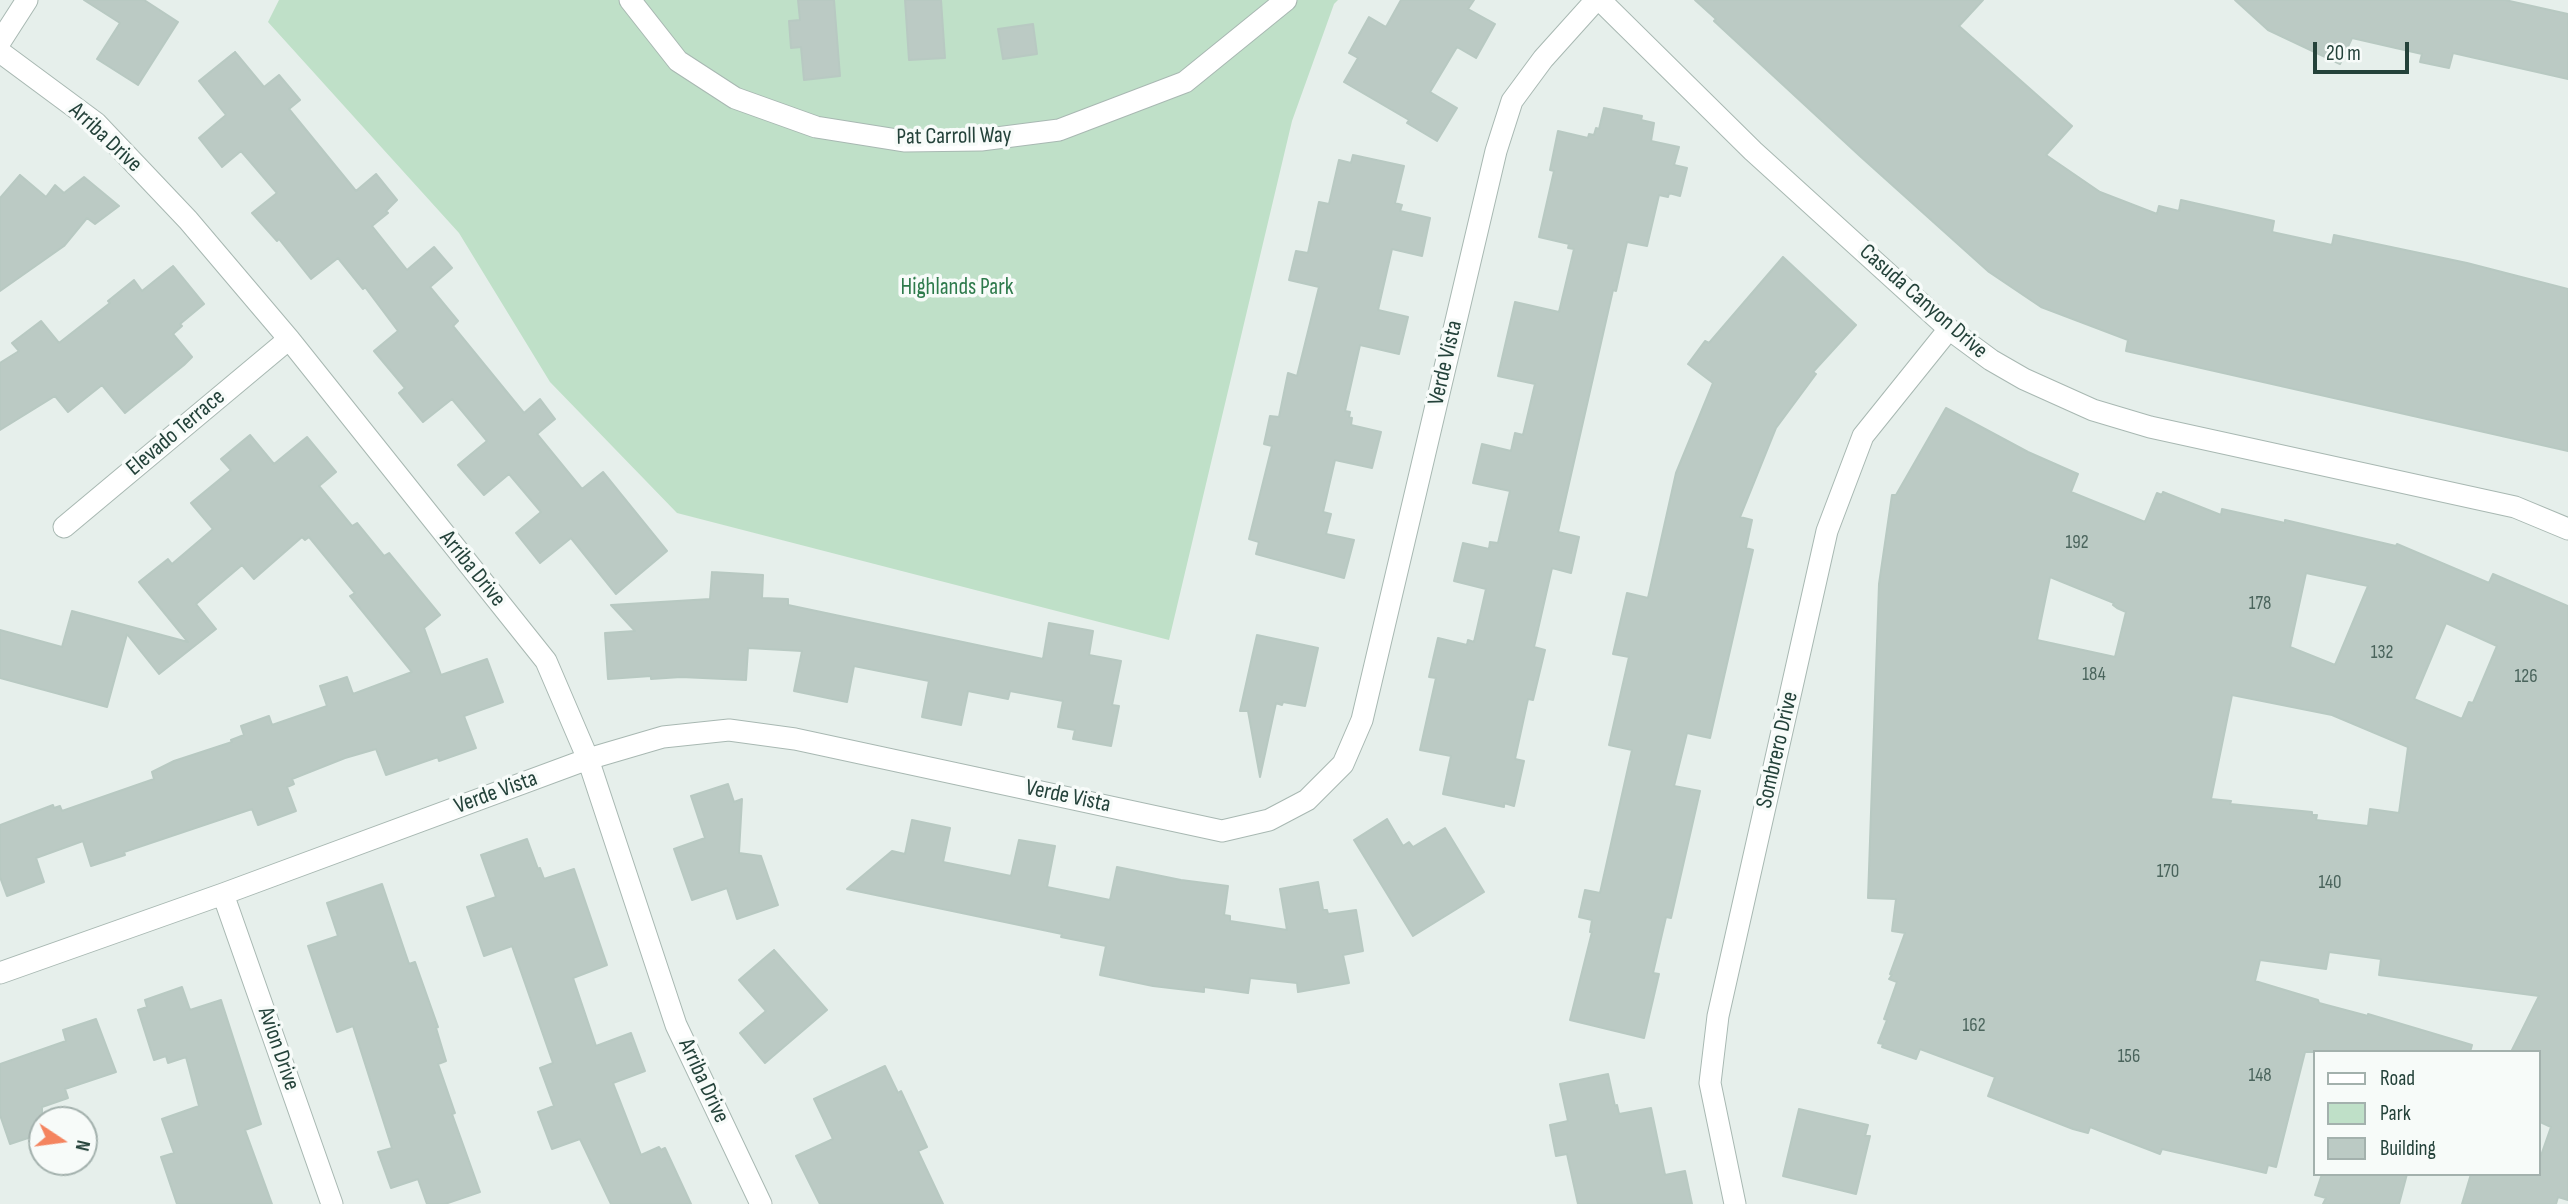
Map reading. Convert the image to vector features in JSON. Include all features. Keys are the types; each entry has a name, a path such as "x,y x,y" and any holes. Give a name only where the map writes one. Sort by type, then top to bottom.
{"street":[{"path":"0,41 27,0"},
{"name":"Pat Carroll Way","path":"630,0 678,61 734,97 816,127 904,141 981,140 1059,131 1185,82 1286,0"},
{"name":"Casuda Canyon Drive","path":"1598,0 1753,151 1949,329 1991,360 2037,386 2093,410 2150,427 2515,507 2568,529"},
{"name":"Verde Vista","path":"0,973 588,759 663,737 729,730 795,738 1222,831 1269,820 1307,800 1343,764 1362,720 1496,151 1512,101 1543,59 1598,0"},
{"name":"Arriba Drive","path":"0,52 96,123 188,220 289,339 546,661 588,759 676,1025 761,1204"},
{"name":"Sombrero Drive","path":"1735,1204 1710,1083 1718,1016 1827,531 1863,436 1949,329"},
{"name":"Elevado Terrace","path":"64,527 289,339"},
{"name":"Avion Drive","path":"223,894 332,1204"}],"green space":[{"name":"Highlands Park","path":"279,0 1338,0 1334,4 1292,121 1169,640 677,513 550,382 459,233 268,22"}],"building":[{"path":"84,0 144,0 178,22 138,85 97,59 120,23"},
{"path":"798,0 834,0 840,76 804,80 801,47 791,48 789,21 800,20"},
{"path":"905,0 941,0 945,58 909,60"},
{"path":"1401,0 1474,0 1468,9 1495,24 1476,58 1457,47 1430,92 1457,108 1437,141 1407,123 1409,120 1344,82 1358,58 1349,53 1369,17 1386,27"},
{"path":"1695,0 1983,0 1959,26 2072,126 2046,155 2100,192 2157,214 2159,206 2179,211 2181,200 2274,221 2272,232 2332,245 2334,235 2467,263 2568,289 2568,451 2126,351 2128,340 2041,307 1989,272 1714,21 1716,19"},
{"path":"2235,0 2505,0 2568,14 2568,79 2453,53 2449,68 2420,62 2422,54 2352,38 2340,64 2268,30"},
{"path":"1033,24 1037,54 1003,59 998,29"},
{"path":"235,52 264,87 279,75 300,100 289,109 356,191 376,174 397,200 386,211 388,213 372,226 407,270 434,247 452,268 430,287 458,321 453,326 524,413 540,399 555,419 537,434 582,489 603,472 667,551 616,594 571,538 540,563 516,533 541,512 509,474 484,495 458,465 487,441 452,399 423,422 399,393 405,388 374,351 398,331 365,287 363,289 338,258 311,279 279,239 277,241 252,213 277,193 241,151 222,167 199,138 226,115 199,81"},
{"path":"1604,108 1642,116 1641,120 1654,123 1651,141 1679,147 1674,165 1687,168 1680,196 1669,193 1668,197 1659,195 1647,246 1627,242 1616,291 1613,290 1558,532 1579,537 1571,573 1552,568 1534,647 1545,650 1533,700 1528,699 1515,759 1524,761 1514,806 1504,803 1504,807 1443,794 1451,756 1420,750 1436,678 1429,677 1438,638 1467,645 1468,640 1474,642 1486,589 1454,581 1463,543 1489,549 1490,542 1498,543 1510,491 1473,483 1482,444 1511,451 1515,433 1523,435 1535,384 1498,376 1515,302 1559,312 1574,249 1568,248 1569,244 1539,237 1554,171 1550,170 1558,131 1588,138 1589,134 1594,135 1596,128 1599,129"},
{"path":"1353,155 1404,166 1395,203 1402,205 1400,211 1430,218 1422,256 1392,249 1378,310 1408,317 1399,354 1360,345 1345,411 1350,412 1351,425 1381,432 1372,468 1335,460 1323,512 1331,514 1326,534 1354,540 1344,578 1256,554 1259,542 1249,539 1272,446 1264,444 1270,416 1279,417 1288,373 1297,376 1319,287 1289,280 1296,251 1308,253 1319,202 1329,204 1339,160 1351,163"},
{"path":"20,175 46,197 55,185 64,193 84,177 119,206 95,224 87,218 64,246 0,291 0,198"},
{"path":"1783,257 1856,325 1813,372 1816,374 1776,428 1740,517 1752,520 1746,548 1753,550 1710,738 1687,733 1674,786 1700,791 1671,918 1666,917 1653,973 1659,974 1644,1038 1570,1020 1592,932 1592,920 1579,917 1585,890 1600,893 1632,750 1609,745 1629,657 1613,654 1627,593 1648,598 1676,473 1713,383 1688,364 1705,341 1709,343"},
{"path":"173,266 204,304 180,324 182,326 173,334 192,357 184,365 125,413 102,385 68,412 55,396 0,430 0,363 19,351 12,343 41,321 59,343 110,303 108,301 134,280 142,291"},
{"path":"1946,408 2028,452 2078,474 2071,492 2145,522 2157,493 2162,495 2163,492 2221,515 2222,509 2285,523 2285,520 2396,546 2397,544 2489,583 2493,574 2568,606 2568,1200 2558,1197 2556,1204 2462,1204 2470,1176 2540,1176 2540,1158 2551,1127 2540,1122 2540,1050 2512,1050 2539,996 2379,975 2381,959 2329,952 2326,969 2260,960 2255,981 2318,1000 2319,1003 2368,1014 2472,1045 2471,1050 2305,1052 2276,1167 2268,1165 2266,1173 2162,1149 2160,1154 2090,1127 2088,1133 2073,1129 1988,1096 1995,1077 1920,1049 1916,1059 1882,1047 1883,1044 1878,1043 1897,982 1889,979 1892,975 1890,974 1905,933 1892,931 1896,899 1868,898 1879,584 1892,495 1896,495","holes":["2306,573 2368,586 2335,665 2290,647","2050,577 2114,603 2113,605 2126,612 2115,657 2037,640","2446,623 2497,646 2473,703 2469,702 2462,719 2414,699","2232,695 2332,715 2408,747 2399,813 2370,809 2368,826 2316,820 2317,815 2312,815 2312,812 2230,804 2231,801 2211,799"]},
{"path":"250,435 274,464 307,437 336,472 319,486 352,526 357,523 384,556 389,553 440,615 424,628 441,675 487,659 503,702 464,716 476,748 439,761 438,757 386,775 376,749 345,758 292,779 294,784 287,787 296,811 258,825 252,809 124,852 125,855 91,866 83,841 36,858 44,882 7,896 0,877 0,825 53,805 54,808 60,806 62,811 154,779 152,772 174,761 232,742 231,740 244,735 241,726 269,716 272,725 327,706 320,686 347,677 353,694 412,672 350,596 355,593 309,537 305,540 302,537 254,579 242,565 196,604 216,629 159,674 127,634 107,707 0,678 0,630 62,647 72,611 188,642 139,582 168,559 172,564 213,529 191,503 231,470 221,459"},
{"path":"712,572 763,575 762,598 788,599 788,605 1043,659 1049,623 1093,631 1089,655 1121,661 1112,705 1119,706 1111,746 1073,739 1075,730 1058,727 1063,701 1010,691 1008,699 968,691 961,725 922,717 929,681 854,666 847,702 794,691 802,651 748,648 746,680 681,677 651,679 651,676 608,679 605,633 635,631 611,605 710,599"},
{"path":"1257,635 1318,648 1305,706 1276,703 1260,777 1248,711 1240,711"},
{"path":"728,784 734,802 742,799 739,853 761,856 778,905 737,919 727,888 692,900 674,849 705,838 691,796"},
{"path":"1387,819 1403,846 1409,842 1413,847 1445,828 1484,892 1413,936 1354,840"},
{"path":"912,820 950,828 943,862 1011,876 1019,840 1055,846 1047,887 1110,900 1117,867 1228,886 1224,915 1230,916 1230,921 1287,930 1280,889 1318,882 1323,910 1327,910 1328,914 1356,910 1363,951 1343,955 1349,983 1298,992 1297,983 1250,978 1248,993 1204,987 1204,992 1153,986 1100,975 1106,946 1061,937 1062,934 847,889 892,851 905,854"},
{"path":"527,839 544,879 574,869 607,965 573,978 596,1046 631,1033 645,1071 613,1083 641,1155 659,1147 661,1150 665,1148 691,1204 611,1204 580,1139 552,1149 538,1112 554,1106 540,1068 553,1063 512,946 484,956 467,907 496,897 481,855"},
{"path":"382,884 409,964 415,962 438,1027 436,1028 446,1061 438,1064 455,1113 452,1114 480,1192 445,1204 427,1204 418,1179 391,1188 378,1152 392,1148 353,1026 337,1032 308,946 338,936 327,903"},
{"path":"774,950 827,1010 765,1063 740,1033 766,1011 739,980"},
{"path":"182,987 190,1010 221,1000 261,1124 245,1130 272,1204 177,1204 161,1157 174,1153 162,1119 199,1106 186,1057 168,1063 166,1056 154,1060 138,1010 147,1007 145,1000"},
{"path":"96,1019 116,1072 65,1089 68,1098 45,1106 28,1106 28,1138 10,1144 0,1115 0,1064 66,1041 63,1030"},
{"path":"885,1066 898,1093 901,1091 927,1147 918,1151 943,1204 820,1204 796,1156 833,1139 814,1099"},
{"path":"1608,1074 1619,1114 1651,1108 1665,1175 1685,1171 1692,1204 1578,1204 1567,1154 1556,1156 1550,1125 1568,1121 1560,1084"},
{"path":"1799,1109 1868,1125 1865,1136 1870,1136 1856,1194 1783,1176"},
{"path":"2321,1176 2406,1176 2399,1204 2323,1204 2326,1198 2315,1195"}]}
